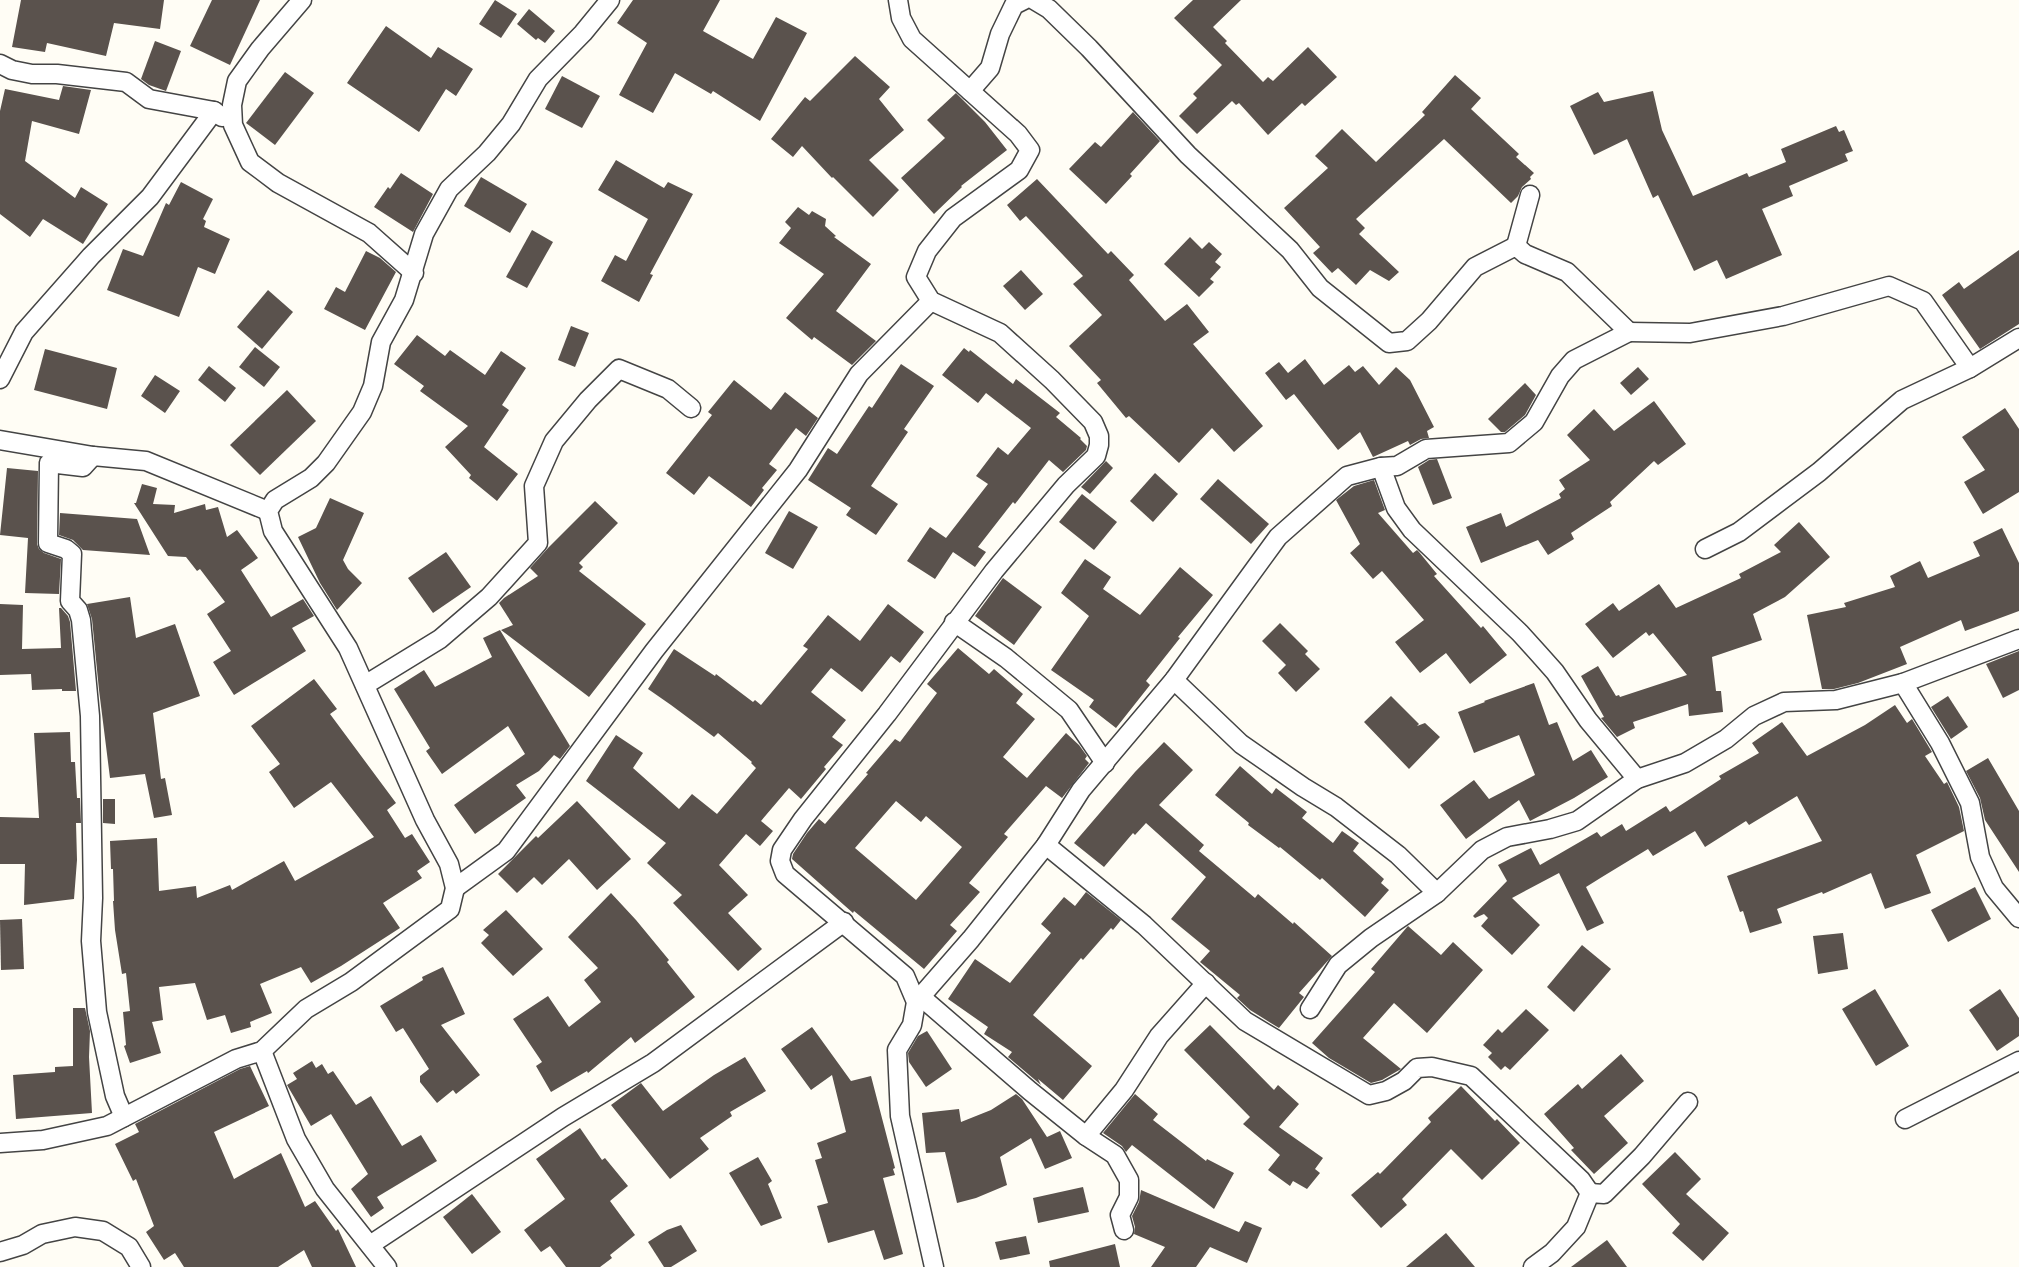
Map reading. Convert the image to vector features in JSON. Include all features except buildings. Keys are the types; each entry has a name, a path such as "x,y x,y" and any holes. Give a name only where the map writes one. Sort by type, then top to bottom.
{"street":[{"path":"302,0 260,49 237,81 232,105 233,125 250,162 278,183 369,233 414,273"},
{"path":"0,1143 43,1140 107,1126 236,1059 262,1051 306,1009 351,982 450,909 455,888 449,864 425,820 348,648 273,531 268,511 275,500 310,478 327,463 362,412 373,386 381,342 404,300 424,234 449,189 487,153 511,124 538,79 583,33 610,0"},
{"path":"970,91 990,68 1000,34 1014,5 1024,0"},
{"path":"1034,0 1049,9 1089,48 1188,155 1290,250 1320,288 1389,343 1407,340 1429,321 1475,267 1516,246 1530,195"},
{"path":"895,1 912,39 1018,134 1030,150 1019,170 953,218 927,251 916,277 931,301 1000,333 1052,380 1093,422 1099,436 1099,445 1096,456 1066,485 994,570 954,622 887,714 803,819 782,850 780,861 785,874 905,976 918,999 1086,1136 1115,1155 1128,1180 1128,1197 1120,1215 1124,1230"},
{"path":"0,64 12,70 32,74 57,74 126,82 149,99 214,111 233,125"},
{"path":"0,378 24,332 91,256 150,196 214,111"},
{"path":"1516,246 1525,254 1566,272 1629,332"},
{"path":"934,1267 900,1116 897,1050 912,1024 918,999 971,939 1046,845 1081,790 1174,680 1278,537 1347,476 1381,467 1397,466 1426,449 1509,443 1533,422 1560,376 1574,360 1629,332 1690,333 1783,316 1889,286 1923,301 1970,368"},
{"path":"455,888 506,851 654,651 798,470 859,374 931,301"},
{"path":"1705,549 1739,532 1819,472 1902,400 1970,368 2019,338"},
{"path":"365,685 440,639 489,597 538,543 534,486 554,441 588,400 619,369 668,389 691,408"},
{"path":"0,440 93,456 146,461 268,511"},
{"path":"93,456 83,467 49,463 48,543 66,549 72,554 70,601 78,610 81,620 90,716 93,898 91,941 97,1012 115,1096 124,1117"},
{"path":"1381,467 1396,508 1412,530 1526,640 1555,672 1588,720 1637,778"},
{"path":"954,622 1006,658 1069,710 1105,763"},
{"path":"1310,1008 1338,965 1371,938 1437,893 1482,850 1508,837 1577,821 1637,778 1685,763 1726,739 1754,716 1784,702 1836,700 1903,682 2019,639"},
{"path":"1174,680 1241,744 1335,807 1398,855 1437,893"},
{"path":"1903,682 1940,743 1970,802 1980,857 1994,888 2019,918"},
{"path":"1046,845 1144,925 1245,1021 1369,1095 1386,1091 1404,1081 1418,1068 1432,1067 1471,1076 1581,1180 1590,1193"},
{"path":"370,1245 563,1117 653,1063 844,922"},
{"path":"1086,1136 1124,1090 1159,1036 1206,983"},
{"path":"262,1051 296,1139 326,1189 387,1267"},
{"path":"1905,1119 2019,1061"},
{"path":"1590,1193 1604,1194 1642,1156 1688,1102"},
{"path":"1533,1267 1552,1253 1576,1227 1590,1193"},
{"path":"0,1252 23,1245 42,1234 75,1227 103,1231 129,1247 141,1267"}]}
